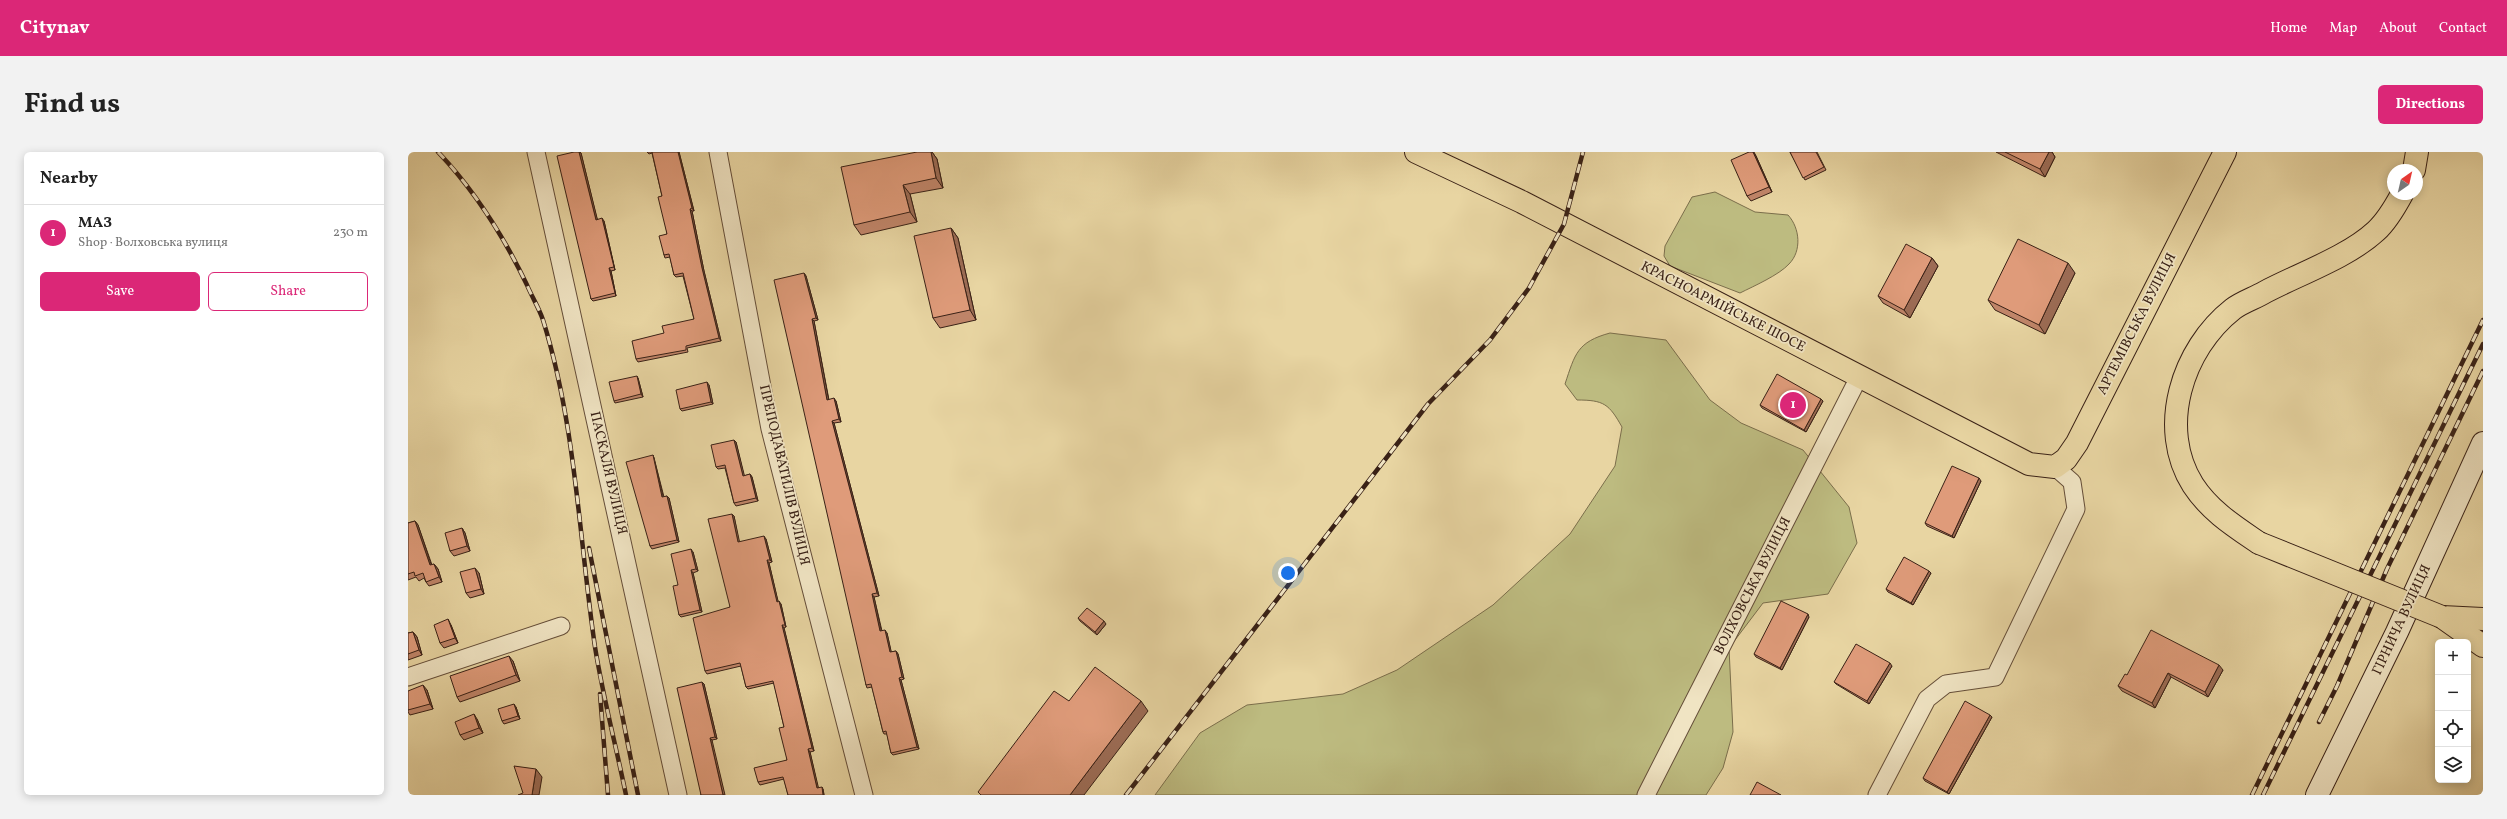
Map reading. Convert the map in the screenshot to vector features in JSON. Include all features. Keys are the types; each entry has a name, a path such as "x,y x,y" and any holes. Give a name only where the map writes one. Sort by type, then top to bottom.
{"main road":[{"name":"КРАСНОАРМІЙСЬКЕ ШОСЕ","path":"1416,152 1522,202 2028,464 2055,467"},
{"name":"АРТЕМІВСЬКА ВУЛИЦЯ","path":"2055,467 2066,459 2077,443 2225,152"},
{"path":"2415,164 2417,152"},
{"path":"2399,200 2392,212 2376,231 2354,248 2233,309 2210,332 2194,356 2179,390 2176,422 2180,453 2193,485 2215,512 2259,543 2442,617 2483,646"},
{"name":"ГІРНИЧА ВУЛИЦЯ","path":"2317,795 2397,632 2483,443"},
{"path":"2442,617 2483,619"}],"street":[{"name":"ПАСКАЛЯ ВУЛИЦЯ","path":"536,152 678,795"},
{"name":"ПРЕПОДАВАТИЛІВ ВУЛИЦЯ","path":"718,152 770,429 864,795"},
{"name":"ВОЛХОВСЬКА ВУЛИЦЯ","path":"1646,795 1859,377"},
{"path":"1877,795 1927,699 1946,684 1996,677 2076,508 2072,482 2055,467"},
{"path":"408,677 560,626"}],"shaded area":[{"path":"1715,192 1755,212 1788,215 1795,226 1797,233 1798,246 1793,259 1789,264 1773,276 1740,293 1670,266 1664,256 1665,246 1692,197"},
{"path":"1610,333 1666,340 1710,400 1741,423 1803,450 1849,507 1857,543 1828,594 1763,603 1729,648 1733,732 1723,768 1706,795 1155,795 1200,733 1247,705 1343,694 1397,670 1493,605 1570,534 1615,466 1622,427 1609,408 1600,402 1577,400 1565,384 1575,357 1584,345"}],"building":[{"path":"579,152 596,220 602,218 614,267 609,268 615,293 591,299 557,156"},
{"path":"652,152 678,152 692,208 690,209 702,268 719,338 686,346 686,350 636,359 632,341 664,333 662,326 694,319 683,273 674,275 669,254 664,255 659,236 667,234 658,197 662,196"},
{"path":"917,152 931,152 936,178 903,185 910,212 854,225 841,167"},
{"path":"1749,152 1753,152 1769,187 1747,196 1731,160"},
{"path":"1790,152 1816,152 1824,167 1803,178"},
{"path":"2005,152 2049,152 2040,169"},
{"path":"951,228 970,310 933,318 914,236"},
{"path":"2018,239 2068,263 2039,325 1988,300"},
{"path":"1906,244 1932,258 1904,310 1878,296"},
{"path":"804,273 816,318 812,319 827,400 834,398 839,419 832,421 877,593 872,594 880,631 885,630 890,652 896,651 902,677 899,678 917,747 891,753 886,731 883,732 871,684 866,685 774,280"},
{"path":"1777,374 1821,399 1804,430 1760,405"},
{"path":"637,376 641,394 614,401 609,382"},
{"path":"707,382 711,402 680,409 676,390"},
{"path":"734,440 743,476 750,474 756,498 734,503 725,465 716,467 711,445"},
{"path":"653,455 662,497 667,496 677,540 650,546 626,462"},
{"path":"1952,466 1979,478 1952,536 1925,523"},
{"path":"732,514 738,542 764,536 770,560 767,560 777,602 779,601 785,625 782,625 812,748 808,749 817,788 822,787 823,795 788,795 783,777 758,782 754,768 787,760 779,728 784,727 773,681 746,687 740,663 705,671 693,618 730,607 708,519"},
{"path":"415,521 430,565 434,564 439,577 426,582 423,573 415,576 414,572 408,574 408,523"},
{"path":"462,528 467,546 450,551 445,533"},
{"path":"691,549 696,569 691,570 700,610 679,615 673,586 678,585 671,554"},
{"path":"1904,557 1929,571 1911,603 1886,589"},
{"path":"475,568 481,589 466,593 460,572"},
{"path":"1781,601 1808,614 1780,668 1754,654"},
{"path":"1087,608 1104,621 1095,632 1078,618"},
{"path":"448,619 455,638 440,643 434,625"},
{"path":"2151,630 2219,665 2205,692 2168,673 2152,703 2118,686 2125,674 2127,675"},
{"path":"413,632 419,650 408,654 408,633"},
{"path":"1856,644 1890,663 1867,701 1834,682"},
{"path":"509,656 516,675 457,697 450,676"},
{"path":"1095,667 1141,701 1070,795 981,795 978,792 1054,691 1069,701"},
{"path":"702,682 715,737 710,738 723,795 701,795 677,688"},
{"path":"423,685 430,704 408,710 408,691"},
{"path":"1965,701 1990,715 1947,792 1923,778"},
{"path":"514,704 518,716 502,721 498,709"},
{"path":"474,714 479,728 460,735 455,722"},
{"path":"514,766 536,769 532,795 518,795 523,793"},
{"path":"1757,782 1781,795 1750,795"}],"railway":[{"path":"438,152 464,182 488,215 509,249 543,320 563,400 570,441 598,666 626,795"},
{"path":"1126,795 1428,404 1490,340 1529,288 1564,224 1583,152"},
{"path":"2252,795 2483,320"},
{"path":"2263,795 2483,344"},
{"path":"2319,722 2337,686 2387,569 2483,371"},
{"path":"589,548 638,795"},
{"path":"600,694 608,795"}],"place":[{"name":"МАЗ","path":"1793,405"}]}
